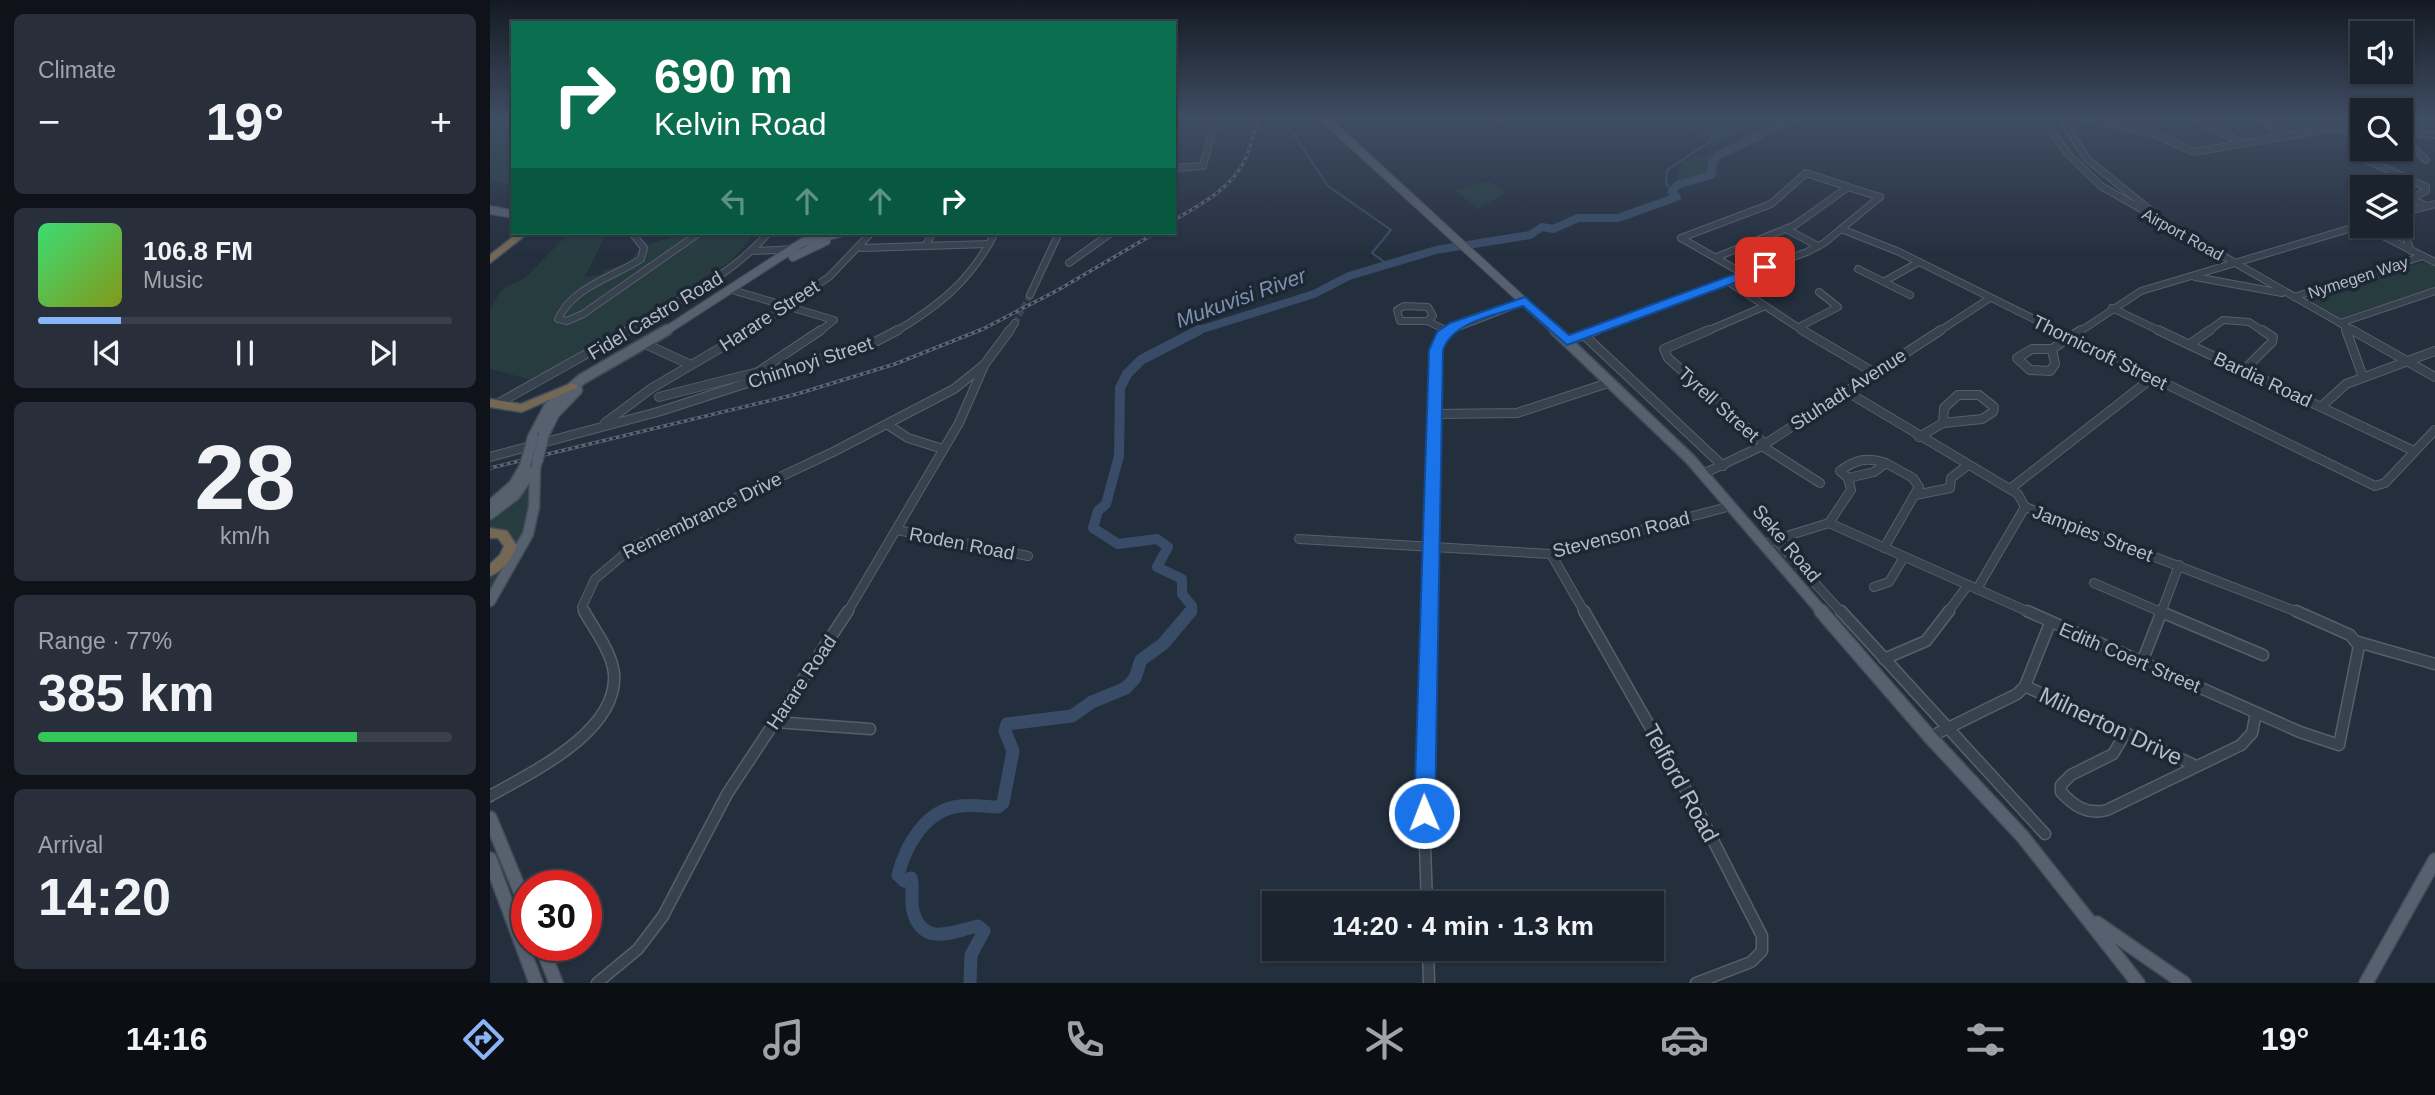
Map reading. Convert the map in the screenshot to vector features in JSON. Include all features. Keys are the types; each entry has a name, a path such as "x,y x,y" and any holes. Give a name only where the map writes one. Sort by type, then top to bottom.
{"highway":[{"path":"490,252 511,235"},
{"path":"490,260 521,235"},
{"path":"493,403 515,409 546,404 572,386"},
{"path":"490,533 502,534 511,546 505,558 490,571"}],"main road":[{"name":"Seke Road","path":"1375,164 1611,382 1703,474 1930,737 2023,837 2138,983"},
{"path":"490,210 511,214"},
{"name":"Fidel Castro Road","path":"572,386 734,291 808,242 834,235"},
{"name":"Fidel Castro Road","path":"734,291 808,242"},
{"name":"Fidel Castro Road","path":"532,466 554,414 581,387 646,344"},
{"path":"490,601 528,534 534,507 533,437 546,404"},
{"path":"490,506 532,466"},
{"path":"490,514 515,495 532,466"},
{"path":"490,818 511,870"},
{"path":"490,859 536,983"},
{"path":"2366,983 2435,860"},
{"path":"2089,918 2184,983"},
{"path":"547,961 556,983"}],"street":[{"path":"1176,168 1204,164"},
{"name":"Airport Road","path":"2078,164 2101,186 2235,263"},
{"name":"Airport Road","path":"2093,164 2103,176 2235,263"},
{"path":"2376,164 2426,187 2426,191 2411,198 2426,206"},
{"path":"1567,341 1818,246 1880,197 1806,173 1771,204 1681,238 1744,274"},
{"path":"1717,257 1786,229 1849,187"},
{"path":"2413,210 2435,204"},
{"path":"1786,229 1818,246"},
{"name":"Thornicroft Street","path":"1841,229 1873,240 1919,262 2356,479 2381,485 2414,451"},
{"path":"2052,349 2055,364 2050,370 2030,370 2017,358 2032,349 2052,349 2141,291 2350,229"},
{"path":"634,235 644,248 641,259 596,281 564,309 558,319 573,319 583,314 696,235"},
{"path":"755,251 767,235"},
{"name":"Harare Street","path":"588,432 626,411 657,385 786,305 862,248 871,235"},
{"path":"925,246 932,235"},
{"name":"Chinhoyi Street","path":"588,432 852,350 890,334 928,310 969,275 994,235"},
{"path":"1030,295 1058,235"},
{"path":"1069,263 1108,235"},
{"path":"2386,238 2435,262"},
{"path":"2406,238 2411,251"},
{"path":"493,403 570,365 755,251 808,242"},
{"path":"862,248 989,244"},
{"name":"Nymegen Way","path":"2292,296 2423,256"},
{"path":"1885,281 1919,262"},
{"path":"2235,263 2435,377"},
{"path":"1858,269 1910,295"},
{"path":"2192,276 2292,296"},
{"path":"1727,281 1763,307 1873,372"},
{"path":"659,397 758,372 795,350 834,320 734,291"},
{"path":"2342,325 2435,291"},
{"path":"1799,327 1838,307 1819,292"},
{"name":"Stuhadt Avenue","path":"1703,474 1763,445 1844,390 1990,298"},
{"path":"1427,891 1423,790 1436,350 1446,330 1525,301"},
{"path":"1427,321 1433,316 1431,309 1426,306 1404,306 1397,310 1401,321 1427,321 1446,330"},
{"name":"Tyrell Street","path":"1763,307 1664,349 1668,358 1763,445"},
{"name":"Bardia Road","path":"2112,308 2414,451"},
{"path":"2190,344 2223,320 2249,322 2273,337 2272,342 2244,370"},
{"name":"Remembrance Drive","path":"490,796 572,746 591,728 609,703 614,672 582,607 591,581 606,564 634,545 888,425 954,389 984,365 1015,323"},
{"path":"2342,325 2363,377"},
{"path":"1584,335 1723,466"},
{"path":"646,344 691,365"},
{"path":"2322,406 2338,388 2435,351"},
{"name":"Harare Road","path":"597,983 638,949 653,932 727,794 865,586 943,449 984,365"},
{"path":"2010,489 2152,378"},
{"path":"1435,414 1517,413 1611,382"},
{"path":"657,385 661,411"},
{"name":"Jampies Street","path":"1844,390 1919,438 2018,494 2025,507 2304,614 2350,635 2358,644 2435,664"},
{"path":"1919,438 1943,423 1982,419 1993,412 1994,407 1979,395 1970,392 1958,395 1944,408 1943,423"},
{"path":"888,425 908,438 943,449"},
{"path":"2414,451 2435,430"},
{"path":"490,457 588,432"},
{"path":"1763,445 1820,483"},
{"path":"1762,544 1829,523 1851,491 1848,478 1840,471 1857,458 1871,458 1886,463 1917,481 1919,487 1884,548"},
{"path":"1848,478 1874,472 1886,463"},
{"path":"1915,495 1950,488 1950,480 1968,465"},
{"name":"Stevenson Road","path":"1299,539 1550,554 1731,506"},
{"path":"1884,659 1930,638 1973,587 2025,507"},
{"name":"Edith Coert Street","path":"1829,523 2256,713 2340,746 2358,644"},
{"name":"Roden Road","path":"897,530 1028,555"},
{"path":"1776,540 2045,834"},
{"name":"Telford Road","path":"1550,554 1698,811 1762,936 1762,951 1751,962 1696,983"},
{"path":"1874,587 1889,582 1904,557"},
{"path":"2142,662 2179,565"},
{"path":"2094,583 2263,655"},
{"path":"1930,737 2009,699 2025,686 2050,623"},
{"name":"Milnerton Drive","path":"2025,686 2196,765"},
{"path":"2125,734 2113,754 2071,775 2061,785 2066,796 2083,810 2099,813 2107,810 2241,745 2252,733 2256,713"},
{"path":"775,723 870,729"},
{"path":"1428,961 1429,983"}],"green space":[{"path":"490,164 511,164 511,185 490,181"},
{"path":"1681,164 1718,164 1719,176 1679,189 1677,178"},
{"path":"1488,181 1504,190 1501,196 1477,209 1456,191"},
{"path":"567,235 612,235 605,236 585,277 602,274 604,270 629,263 640,247 673,235 753,235 731,261 539,382 490,369 490,310 501,290 525,278"},
{"path":"2426,261 2435,265 2435,287 2340,318 2306,298"},
{"path":"534,482 524,536 490,594 490,575 514,552 514,541 500,531 490,531 490,519 516,502"}],"waterway":[{"path":"1313,164 1328,186 1391,230 1372,253 1387,264"},
{"path":"1672,192 1666,183 1667,170 1676,164"},
{"name":"Mukuvisi River","path":"1198,330 1314,294 1349,276 1436,250 1530,235 1542,227 1553,229 1578,218 1618,218 1677,197 1672,192 1677,185 1711,175 1712,164"},
{"name":"Mukuvisi River","path":"1191,613 1192,606 1182,594 1182,579 1157,567 1168,547 1157,539 1118,544 1093,528 1098,511 1106,504 1119,456 1120,388 1127,374 1141,360 1198,330"},
{"name":"Mukuvisi River","path":"1193,332 1198,330"},
{"name":"Mukuvisi River","path":"970,983 971,955 984,931 978,926 940,934 924,930 913,911 911,878 904,881 898,875 912,841 927,822 948,809 965,805 998,807 1003,803 1013,751 1005,731 1007,724 1072,716 1092,702 1126,688 1135,678 1141,660 1163,644 1191,611"}],"tunnel":[{"path":"1015,323 1030,295"}],"railway":[{"path":"1176,219 1224,188 1243,164"},
{"path":"490,468 797,394 895,364 983,329 1058,290 1152,235"}],"route":[{"path":"1424,813 1436,350 1441,334 1455,326 1525,301 1567,341 1765,267"}]}
